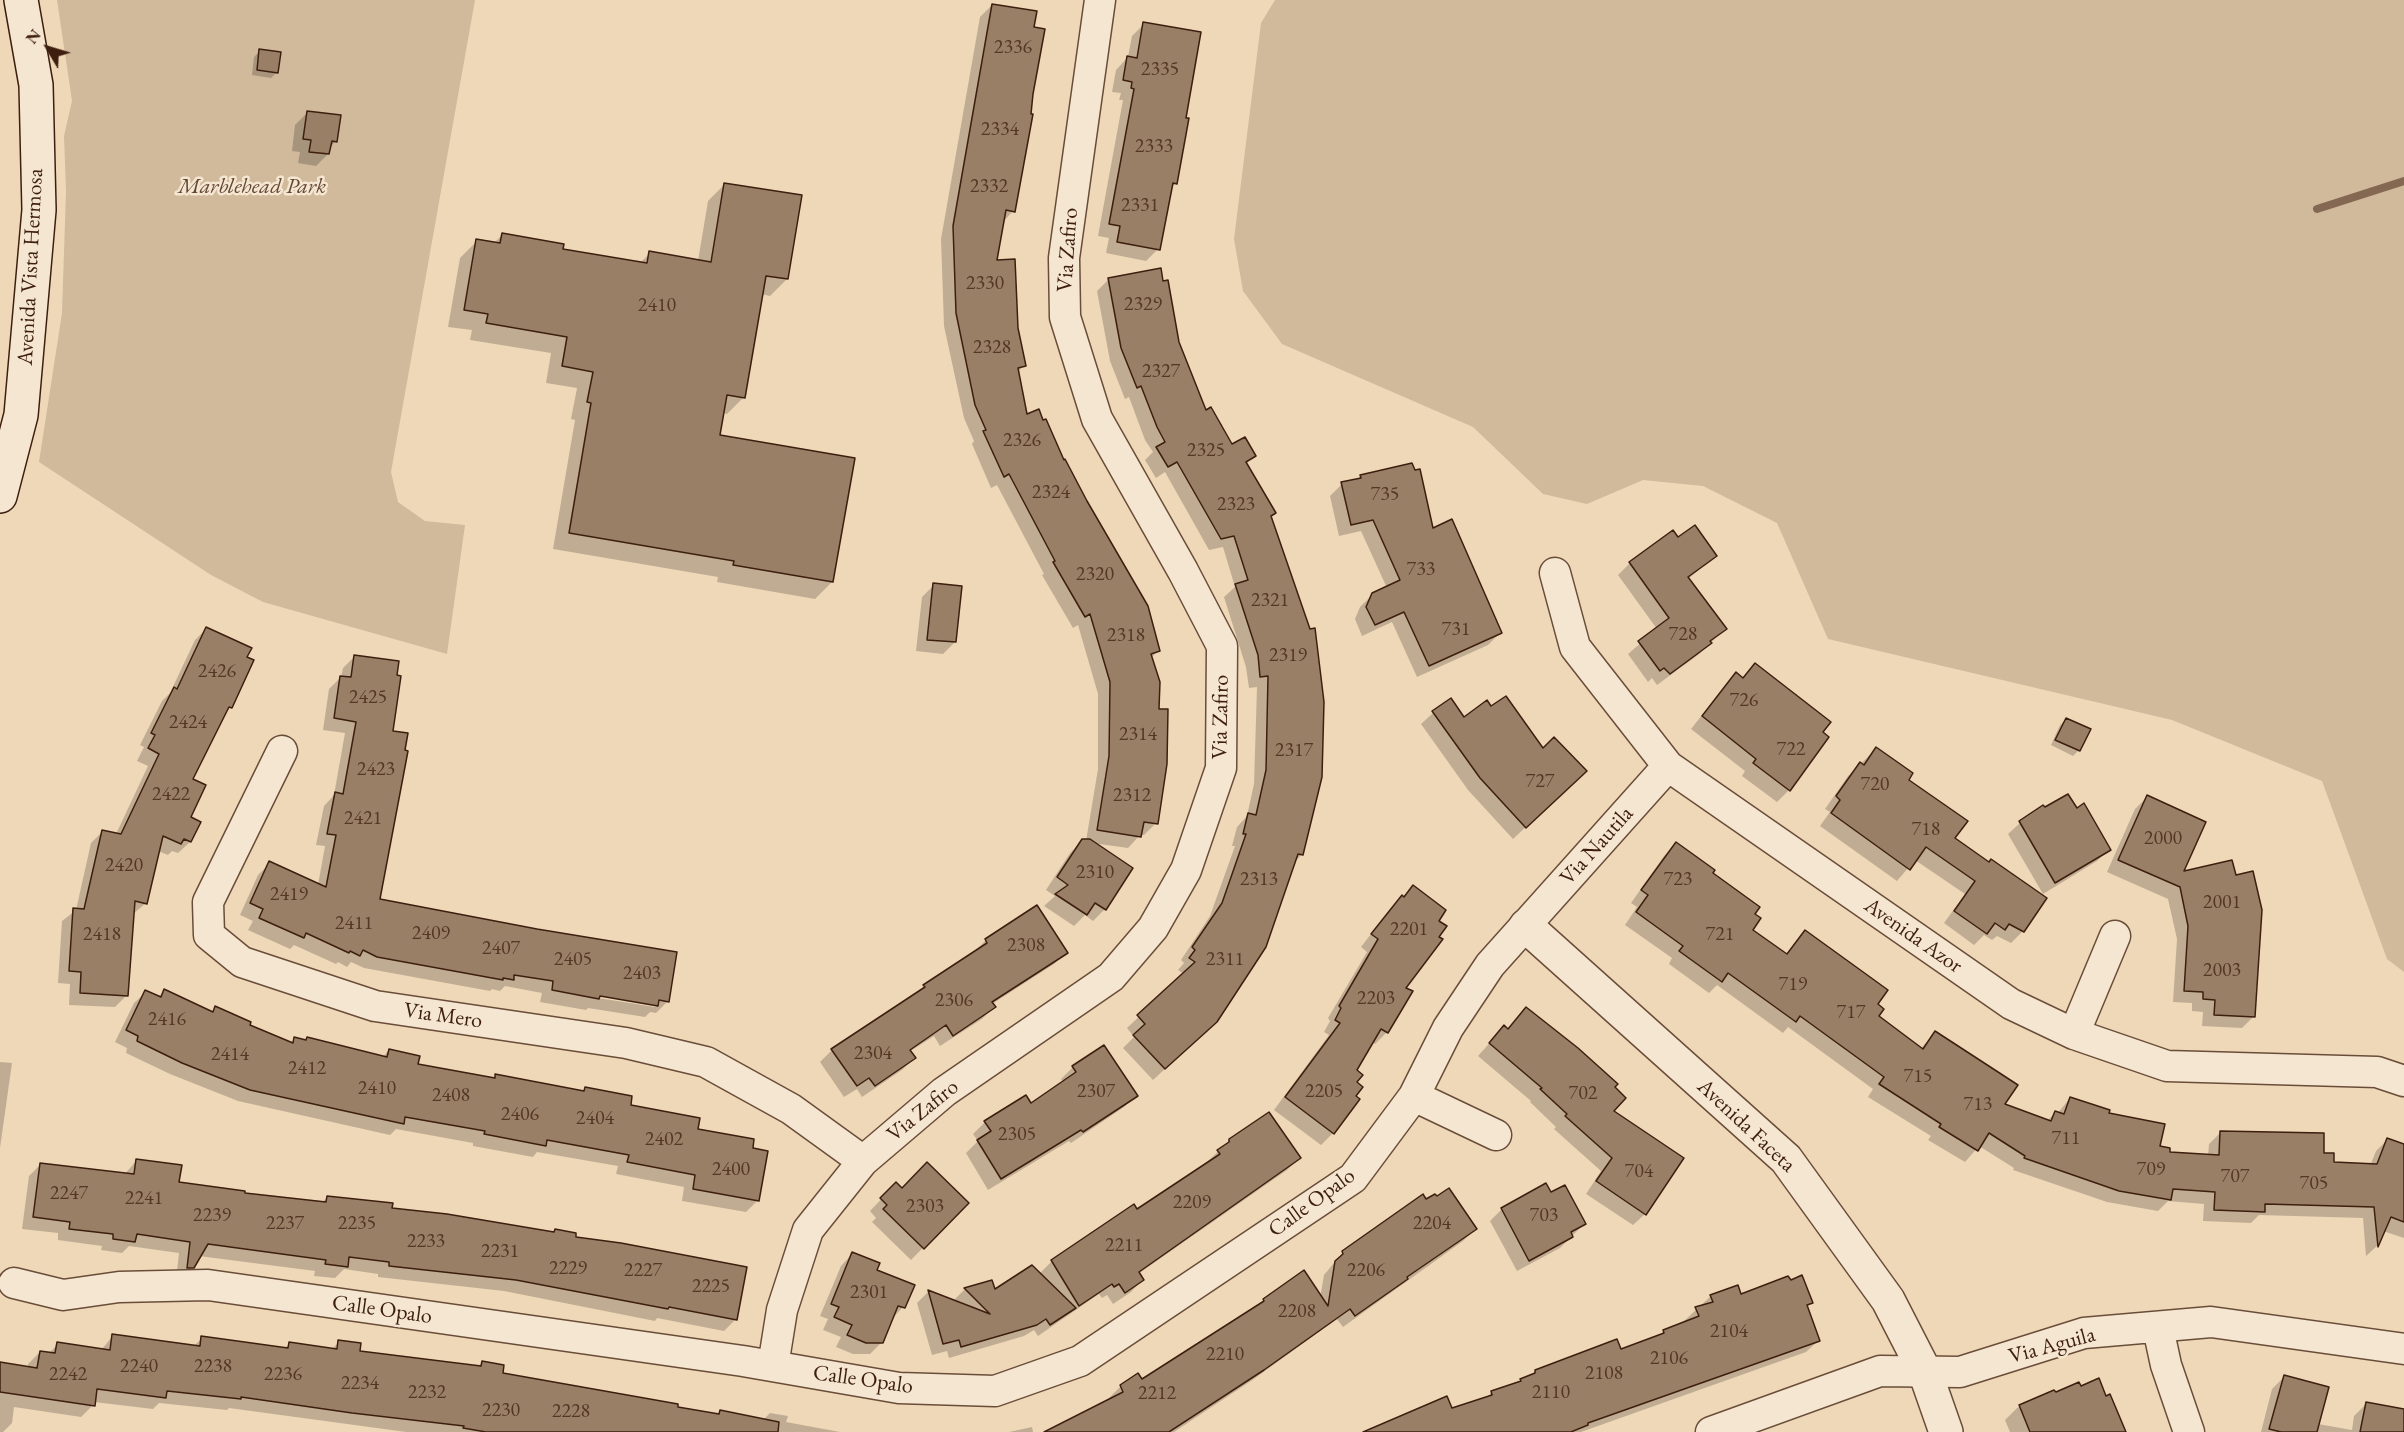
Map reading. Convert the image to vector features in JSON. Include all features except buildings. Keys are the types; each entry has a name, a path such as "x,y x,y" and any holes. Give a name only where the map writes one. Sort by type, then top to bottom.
{"street":[{"name":"Avenida Vista Hermosa","path":"0,496 21,415 39,210 36,85 21,0"},
{"name":"Via Zafiro","path":"773,1365 780,1317 808,1230 863,1161 944,1092 1111,977 1153,928 1186,870 1221,768 1222,646 1097,419 1065,317 1064,258 1100,0"},
{"name":"Avenida Azor","path":"1555,573 1575,647 1668,766 2011,1004 2074,1034 2167,1066 2377,1072 2404,1081"},
{"name":"Via Mero","path":"282,751 208,902 209,935 243,962 375,1006 626,1043 706,1062 791,1109 863,1161"},
{"name":"Via Nautila","path":"1526,926 1668,766"},
{"name":"Calle Opalo","path":"14,1282 63,1295 119,1287 208,1285 773,1365 899,1388 995,1391 1080,1361 1353,1178 1414,1096 1448,1028 1490,965 1526,926"},
{"name":"Avenida Faceta","path":"1526,926 1786,1159 1888,1300 1925,1372 1946,1432"},
{"path":"2074,1034 2115,936"},
{"path":"1414,1096 1496,1135"},
{"name":"Via Aguila","path":"1711,1432 1880,1371 1960,1372 2084,1334 2211,1322 2404,1349"},
{"path":"2158,1328 2166,1365 2189,1432"}],"green space":[{"name":"Marblehead Park","path":"57,0 475,0 391,472 398,502 425,521 465,525 447,654 263,602 211,575 39,462 62,313 66,191 64,136 72,101"},
{"path":"1275,0 2404,0 2404,972 2387,959 2322,781 2172,720 1828,639 1777,523 1703,486 1643,480 1587,504 1543,494 1473,427 1282,344 1243,291 1234,239 1261,23"}],"waterway":[{"path":"2317,209 2404,181"}]}
